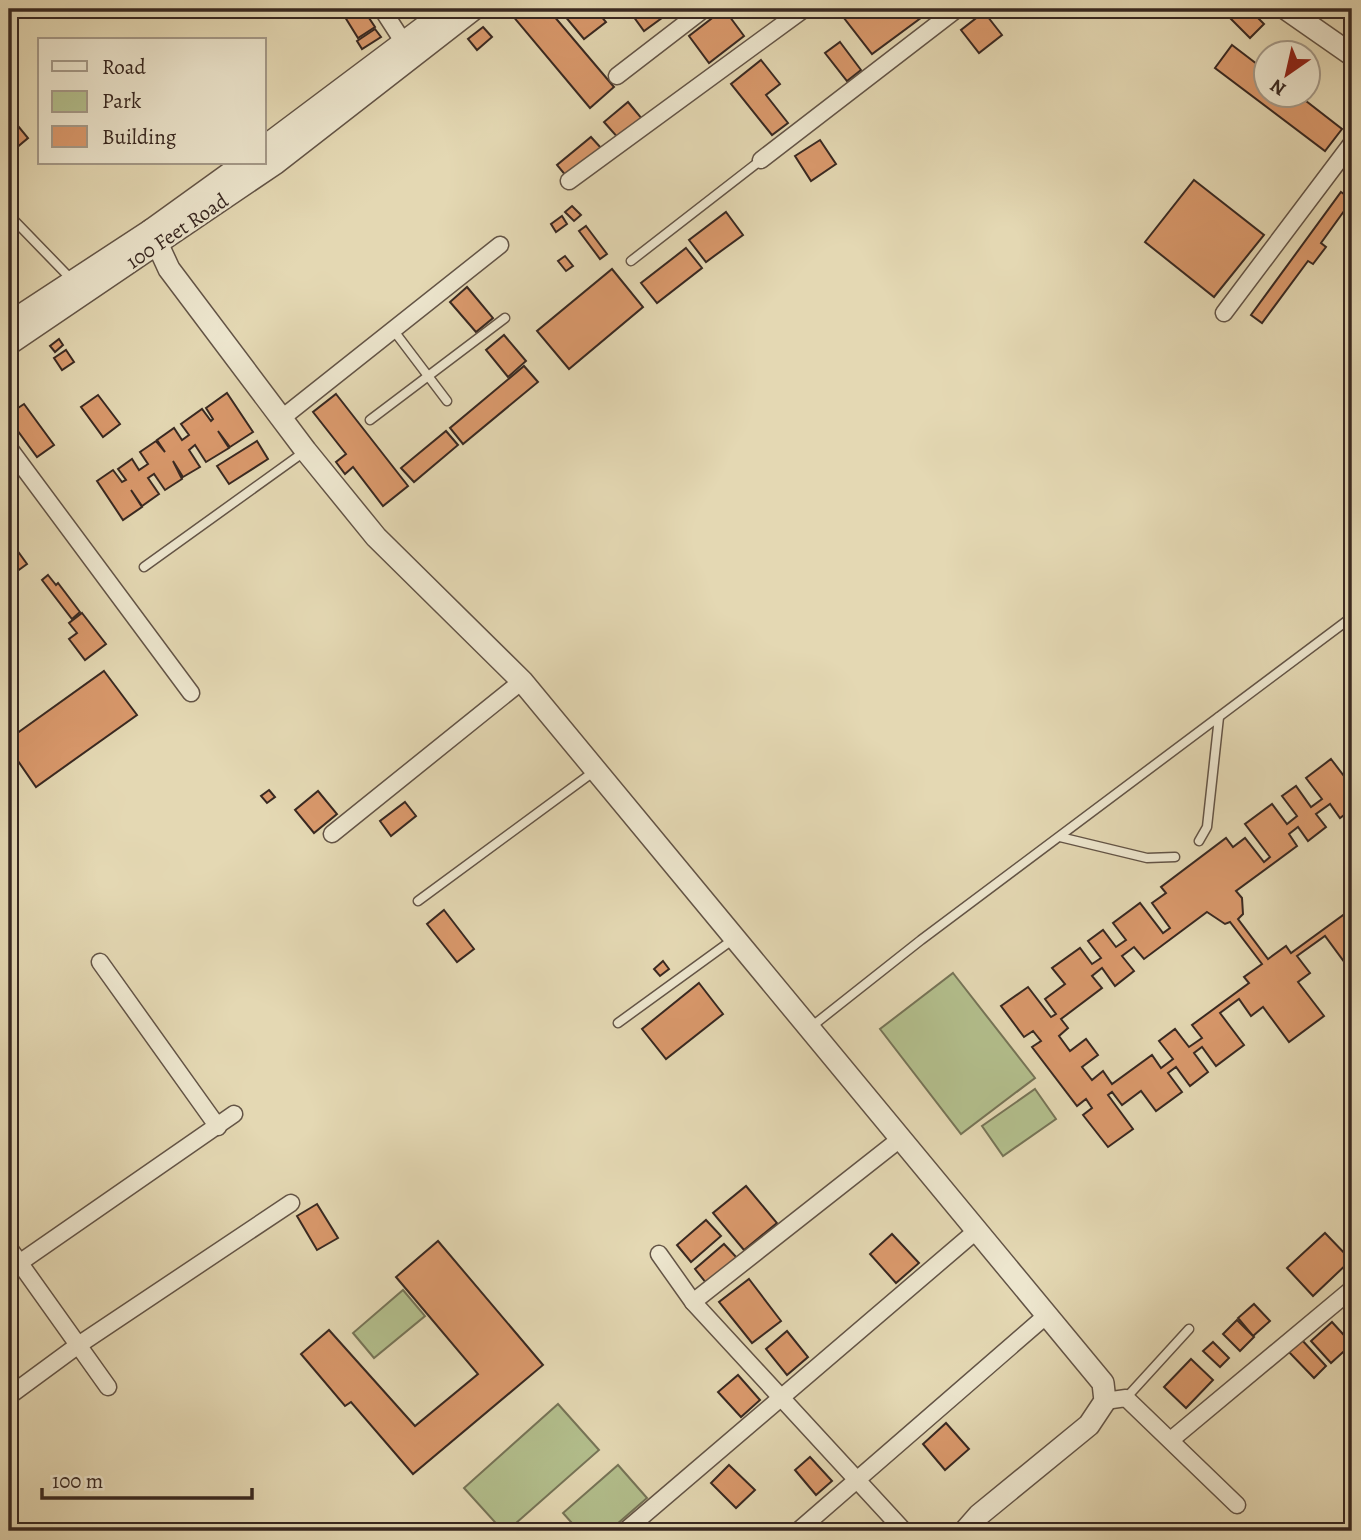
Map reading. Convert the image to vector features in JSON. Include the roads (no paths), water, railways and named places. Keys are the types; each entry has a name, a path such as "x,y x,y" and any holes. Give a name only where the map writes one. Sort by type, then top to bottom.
{"street":[{"path":"382,9 404,43"},
{"path":"266,146 448,9"},
{"name":"100 Feet Road","path":"9,323 73,281 155,238 276,163 474,9"},
{"path":"617,76 704,9"},
{"path":"569,181 804,9"},
{"path":"761,160 957,9"},
{"path":"1286,9 1352,55"},
{"path":"1224,313 1352,143"},
{"name":"100 Feet Road","path":"9,344 155,238 243,164"},
{"path":"155,238 169,269 306,451 376,537 522,681 1104,1383 1105,1401 1089,1425 979,1515 965,1531"},
{"path":"282,418 500,245"},
{"path":"9,448 191,693"},
{"path":"332,834 522,681"},
{"path":"100,962 218,1127"},
{"path":"14,1267 234,1114"},
{"path":"693,1302 900,1139"},
{"path":"9,1396 77,1346 291,1203"},
{"path":"625,1531 783,1399 976,1231"},
{"path":"9,1248 14,1267 108,1387"},
{"path":"659,1254 693,1302 904,1531"},
{"path":"1172,1439 1352,1289"},
{"path":"798,1531 1048,1314"},
{"path":"1105,1401 1126,1398 1172,1439 1237,1505"}],"lane":[{"path":"631,261 761,160"},
{"path":"9,215 73,281"},
{"path":"370,420 505,318"},
{"path":"394,331 447,401"},
{"path":"144,568 306,451"},
{"path":"809,1029 921,940 1352,617"},
{"path":"1199,841 1207,827 1219,718"},
{"path":"418,901 596,770"},
{"path":"1060,837 1147,858 1175,857"},
{"path":"618,1023 736,937"},
{"path":"1126,1398 1189,1329"}]}
